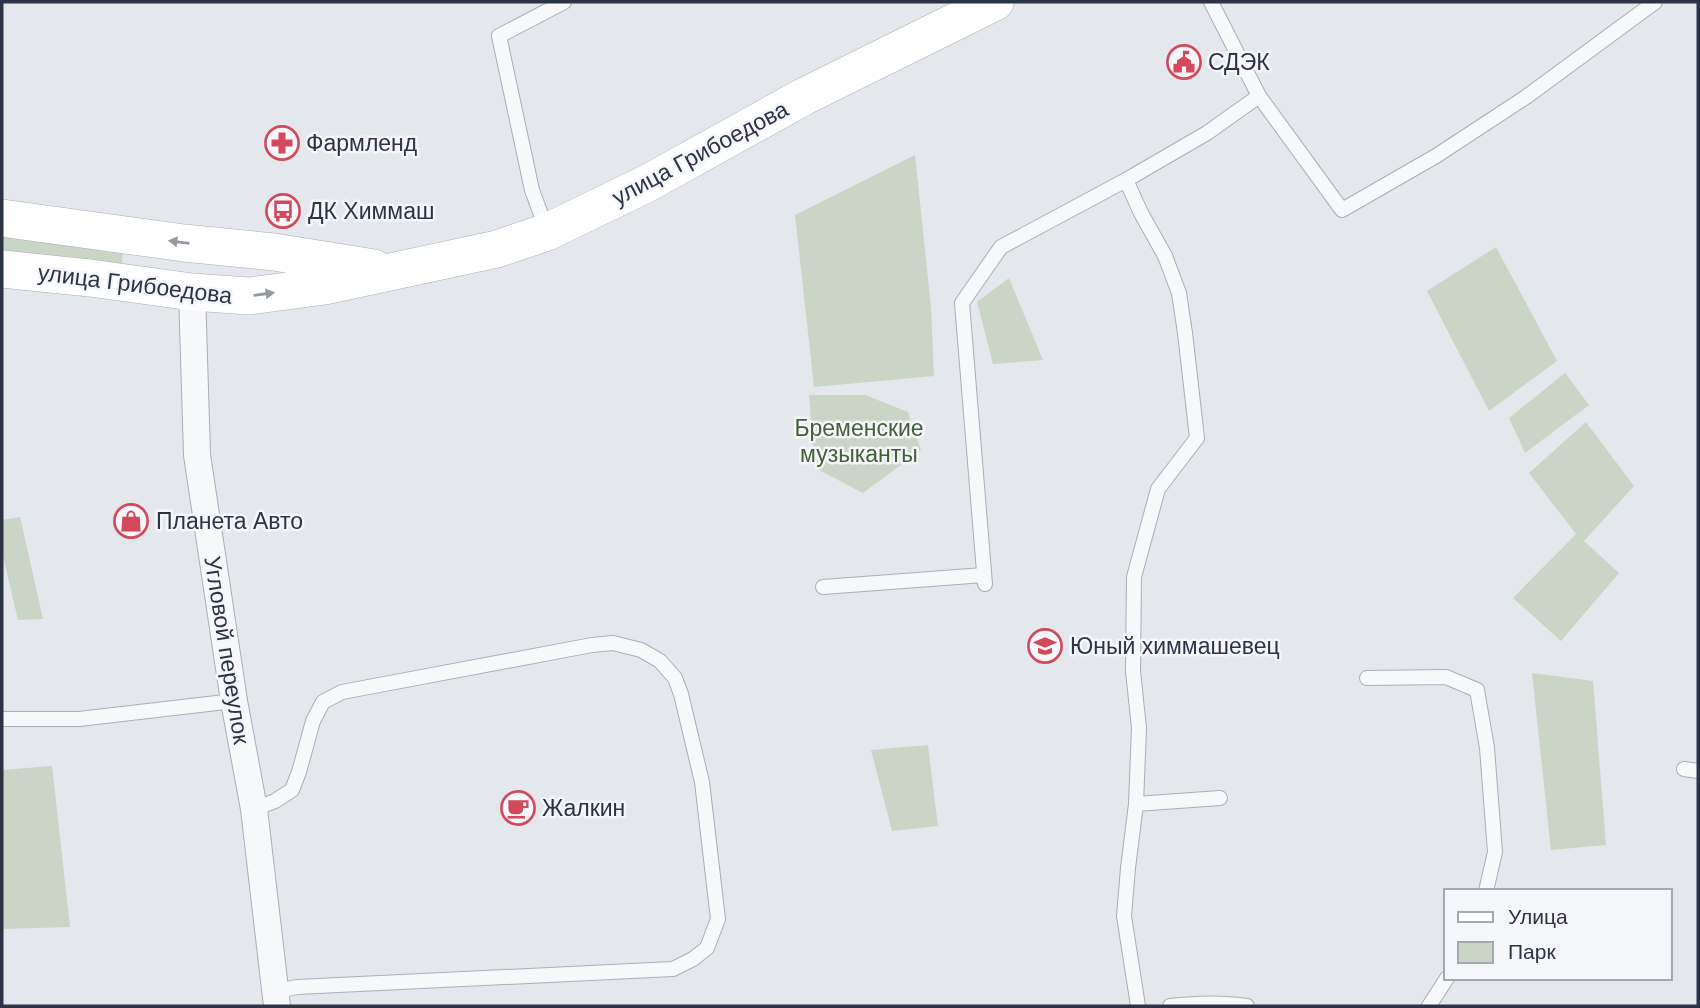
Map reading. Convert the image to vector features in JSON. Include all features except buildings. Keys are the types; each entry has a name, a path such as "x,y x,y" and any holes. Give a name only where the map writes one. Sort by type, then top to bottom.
{"main road":[{"name":"улица Грибоедова","path":"2,269 191,292 249,296 325,286 497,249 547,232 648,183 803,97 995,2"},
{"name":"улица Грибоедова","path":"2,218 184,243 274,252 392,271"}],"street":[{"name":"Угловой переулок","path":"191,292 197,455 234,701 254,810 276,998"}],"lane":[{"path":"547,232 533,190 499,36 564,2"},
{"path":"1212,2 1259,96 1342,210 1448,149 1525,97 1655,2"},
{"path":"823,587 984,580 962,303 1001,247 1207,133 1259,96"},
{"path":"1126,180 1165,256 1179,293 1197,438 1158,489 1135,577 1133,671 1139,728 1136,804 1124,916 1138,1006"},
{"path":"254,810 292,790 313,721 323,702 342,692 613,643 641,650 660,661 675,678 702,782 718,919 707,948 694,959 673,969 297,987 276,998"},
{"path":"1367,678 1446,677 1477,690 1487,748 1495,852 1486,889"},
{"path":"2,719 79,719 234,701"},
{"path":"1136,804 1220,798"},
{"path":"1430,1006 1446,980"},
{"path":"1170,1006 1198,1003 1247,1006"}],"green space":[{"path":"915,155 931,307 934,376 814,387 795,215"},
{"path":"2,227 124,243 121,271 2,258"},
{"path":"1496,247 1557,361 1489,411 1427,291"},
{"path":"1009,278 1043,360 993,364 977,302"},
{"path":"1565,373 1589,405 1525,453 1509,418"},
{"name":"Бременские музыканты","path":"809,395 865,395 908,412 921,450 863,493 815,468"},
{"path":"1586,422 1634,486 1584,541 1619,573 1561,641 1513,598 1576,534 1529,473"},
{"path":"20,517 43,619 18,620 2,552 2,520"},
{"path":"1532,673 1593,681 1606,845 1551,850"},
{"path":"928,745 938,826 892,831 871,750"},
{"path":"52,766 70,927 2,929 2,770"}],"place":[{"name":"СДЭК","path":"1184,62"},
{"name":"Фармленд","path":"282,143"},
{"name":"ДК Химмаш","path":"283,211"},
{"name":"Планета Авто","path":"131,521"},
{"name":"Юный химмашевец","path":"1045,646"},
{"name":"Жалкин","path":"518,808"}]}
